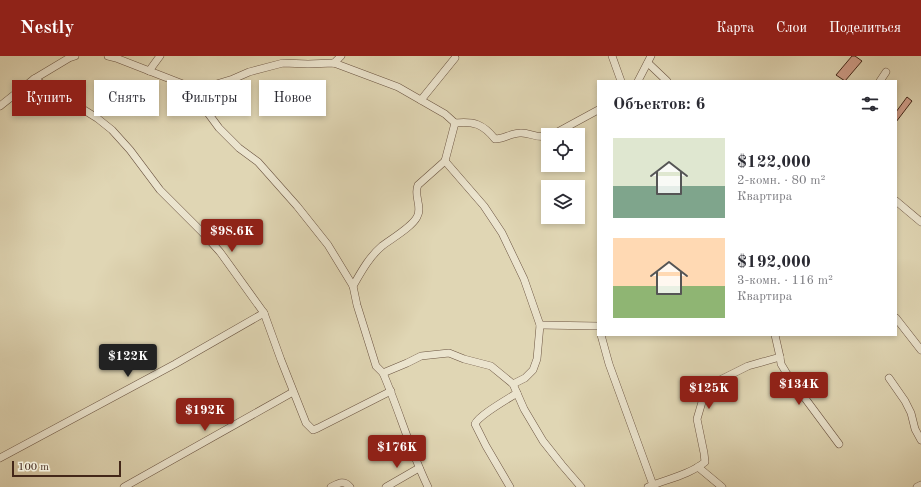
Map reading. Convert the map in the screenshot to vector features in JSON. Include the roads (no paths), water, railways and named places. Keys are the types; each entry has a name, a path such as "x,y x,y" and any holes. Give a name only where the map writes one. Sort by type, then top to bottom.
{"street":[{"path":"0,106 34,79 75,56"},
{"path":"108,56 173,80"},
{"path":"149,70 160,56"},
{"path":"334,63 341,56"},
{"path":"612,56 621,80"},
{"path":"420,100 455,58"},
{"path":"639,80 650,60 666,80"},
{"path":"230,80 249,72 283,63 334,63 398,87 444,114 455,123 470,122 477,124 484,128 495,139 500,139 521,132 538,138 541,137"},
{"path":"881,80 886,72"},
{"path":"34,79 97,118 112,130 130,150 160,190 203,232 220,252 264,313 306,424 314,430 391,391"},
{"path":"565,128 597,111"},
{"path":"210,116 219,128 239,148 258,162 297,206 328,245 353,286 357,305 376,366 383,373 391,391 419,468 428,487"},
{"path":"353,286 366,265 381,247 418,217 419,209 416,189 418,185 445,161 455,123"},
{"path":"445,161 484,206 502,232 524,279 540,325 537,359 533,370 525,378 513,384"},
{"path":"897,201 921,222"},
{"path":"0,458 175,364 264,313"},
{"path":"897,319 921,350"},
{"path":"540,325 597,326"},
{"path":"601,336 609,364 651,486 698,467 704,462 704,452 697,419 702,402 712,384 748,366 780,357"},
{"path":"775,336 781,364 786,374 839,444"},
{"path":"383,373 421,356 449,353 464,359 491,366 513,384 524,409 543,441 581,487"},
{"path":"889,378 905,401 911,414 915,429 921,440"},
{"path":"124,487 293,392"},
{"path":"510,487 475,424 477,420 517,393"},
{"path":"698,467 722,487"},
{"path":"386,487 419,468"},
{"path":"331,487 342,482 346,483 350,487"},
{"path":"916,487 921,485"}]}
